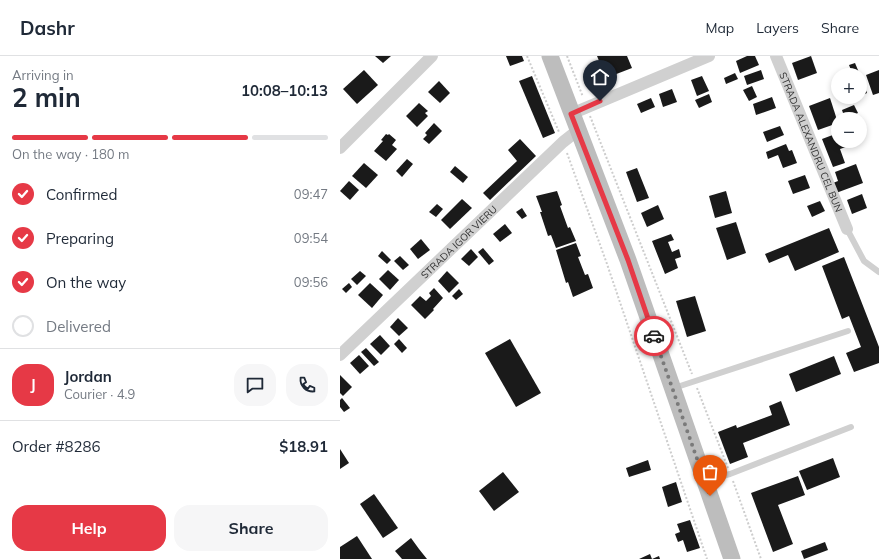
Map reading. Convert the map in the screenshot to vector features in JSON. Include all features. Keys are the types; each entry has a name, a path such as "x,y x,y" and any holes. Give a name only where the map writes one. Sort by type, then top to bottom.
{"main road":[{"path":"550,56 628,260 704,481 728,558"}],"street":[{"path":"340,148 432,56"},
{"path":"571,114 709,56"},
{"name":"STRADA ALEXANDRU CEL BUN","path":"776,56 847,229"},
{"name":"STRADA IGOR VIERU","path":"340,355 563,142 578,131"}],"lane":[{"path":"847,229 864,261 879,272"},
{"path":"672,389 848,331"},
{"path":"704,481 730,474 851,427"}],"path":[{"path":"527,56 563,142 607,264 707,559"},
{"path":"567,56 730,474 761,559"}],"building":[{"path":"375,56 391,56 383,63"},
{"path":"506,56 522,56 524,61 510,66"},
{"path":"597,56 627,56 632,68 606,78"},
{"path":"747,56 755,56 759,65 740,73 736,61"},
{"path":"811,56 817,73 798,80 792,63"},
{"path":"855,63 857,68 850,68 849,65"},
{"path":"364,70 378,85 357,104 343,89"},
{"path":"761,70 764,79 747,85 744,76"},
{"path":"879,70 879,93 873,95 867,75"},
{"path":"735,73 738,79 726,84 724,78"},
{"path":"532,76 555,133 543,138 519,81"},
{"path":"702,76 709,91 697,96 691,80"},
{"path":"439,81 450,93 440,103 428,92"},
{"path":"752,86 757,97 749,101 743,90"},
{"path":"672,89 677,102 663,107 659,94"},
{"path":"709,94 712,102 699,108 695,100"},
{"path":"772,97 776,108 756,115 753,104"},
{"path":"651,98 655,107 641,113 637,104"},
{"path":"830,98 834,112 831,112 831,125 818,130 809,106"},
{"path":"419,103 428,111 425,113 428,116 417,127 406,116"},
{"path":"854,105 858,112 843,112 842,110"},
{"path":"434,123 442,131 429,144 423,139 427,135 425,133"},
{"path":"780,126 784,135 767,142 763,132"},
{"path":"386,134 389,134 396,140 392,145 397,149 386,161 374,151 383,141 381,140"},
{"path":"831,136 831,148 843,148 840,149 845,163 833,167 822,139"},
{"path":"520,139 536,156 490,200 483,193 517,161 508,150"},
{"path":"786,144 789,151 792,150 797,163 783,168 778,155 768,159 766,152"},
{"path":"407,159 413,164 402,177 396,171"},
{"path":"364,163 378,175 366,188 352,176"},
{"path":"856,164 863,183 836,193 833,183 838,181 835,172"},
{"path":"455,166 468,177 463,183 450,172"},
{"path":"637,168 649,198 637,202 626,172"},
{"path":"805,175 810,188 793,194 788,181"},
{"path":"349,181 359,190 350,200 340,191"},
{"path":"557,191 562,205 560,206 568,228 570,227 576,241 556,248 551,235 548,236 536,196"},
{"path":"726,191 732,213 715,218 709,196"},
{"path":"862,194 867,208 852,214 847,200"},
{"path":"462,199 472,208 450,229 441,220"},
{"path":"820,201 825,211 812,217 807,206"},
{"path":"437,204 443,209 436,217 429,212"},
{"path":"658,205 664,219 647,227 641,213"},
{"path":"522,208 527,216 522,219 516,212"},
{"path":"736,222 746,253 727,260 716,228"},
{"path":"505,224 512,233 500,242 493,234"},
{"path":"829,228 839,252 795,271 788,255 769,263 765,254"},
{"path":"671,234 674,240 668,242 672,252 679,249 681,257 675,259 678,268 665,274 652,241"},
{"path":"421,239 430,250 418,259 410,249"},
{"path":"576,243 581,256 578,257 585,275 588,274 593,288 573,297 568,282 566,283 556,250"},
{"path":"483,248 494,261 489,265 478,252"},
{"path":"471,249 478,257 469,266 461,259"},
{"path":"382,251 391,260 387,264 378,256"},
{"path":"400,256 409,265 403,270 394,261"},
{"path":"844,257 879,347 879,363 854,372 846,353 861,347 849,316 842,319 822,266"},
{"path":"388,270 399,280 390,290 379,279"},
{"path":"360,271 366,276 357,285 351,279"},
{"path":"447,271 459,283 449,293 438,281"},
{"path":"349,283 352,287 346,293 342,289"},
{"path":"370,283 383,295 372,308 358,295"},
{"path":"434,288 443,298 425,319 411,305 420,296 426,301 431,296 429,293"},
{"path":"459,289 463,294 456,300 452,296"},
{"path":"695,296 706,331 687,337 676,301"},
{"path":"398,318 408,328 399,336 390,327"},
{"path":"380,335 390,346 381,355 370,344"},
{"path":"399,339 407,348 402,353 394,344"},
{"path":"510,339 541,393 516,407 485,353"},
{"path":"366,348 379,362 374,366 361,352"},
{"path":"359,355 369,366 360,374 350,363"},
{"path":"834,356 841,374 796,392 789,374"},
{"path":"340,375 352,387 343,396 340,393"},
{"path":"342,398 350,408 344,412 340,407 340,400"},
{"path":"781,401 790,425 743,443 748,457 730,464 718,432 736,425 737,428 772,415 769,406"},
{"path":"340,449 349,463 340,469"},
{"path":"833,458 840,477 807,490 799,471"},
{"path":"648,460 651,470 629,477 626,468"},
{"path":"503,472 519,492 494,511 479,491"},
{"path":"798,476 805,495 778,505 793,544 773,552 751,493"},
{"path":"676,482 682,502 668,507 662,487"},
{"path":"374,494 398,528 383,538 360,504"},
{"path":"690,520 700,548 687,552 683,540 678,542 675,534 680,532 677,524"},
{"path":"357,536 372,559 340,559 340,547"},
{"path":"411,538 427,559 402,559 395,551"},
{"path":"825,542 828,550 804,559 801,551"},
{"path":"650,554 652,559 639,559"},
{"path":"659,556 660,559 652,559"}],"way so far":[{"path":"654,336 710,496"}],"route":[{"path":"600,101 571,114 628,260 654,336"}]}
